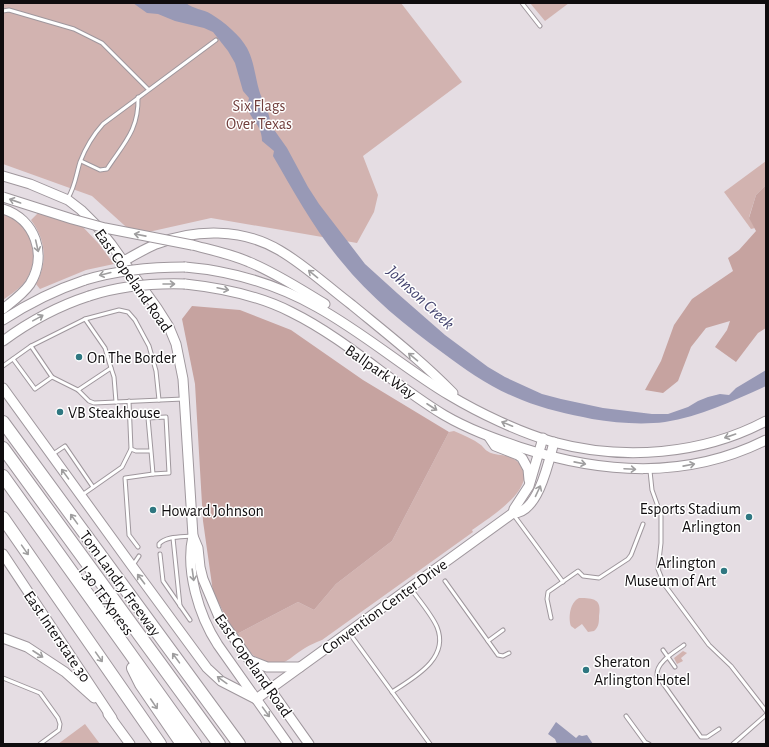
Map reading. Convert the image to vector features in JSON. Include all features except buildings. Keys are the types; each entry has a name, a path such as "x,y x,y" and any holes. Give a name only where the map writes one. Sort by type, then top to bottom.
{"highway":[{"name":"Tom Landry Freeway","path":"3,422 239,744"},
{"path":"3,448 220,744"},
{"name":"I 30 TEXpress","path":"3,457 211,744"},
{"name":"I 30 TEXpress","path":"3,476 195,744"},
{"path":"3,518 160,744"},
{"path":"107,622 141,684 182,744"}],"main road":[{"name":"East Copeland Road","path":"3,176 30,184 68,200 82,210 124,261 164,318 172,335 182,368 193,536 190,548 192,573 201,610 215,642 288,744"},
{"path":"3,197 105,228 192,245 237,257 279,277 340,315 374,344"},
{"path":"3,208 21,218 30,228 36,241 38,254 37,266 30,284 20,296 3,309"},
{"path":"124,261 156,244 187,235 208,233 230,234 263,242 295,260 367,317 438,377 462,403"},
{"name":"Ballpark Way","path":"3,320 48,294 85,280 129,269 150,267 185,267 205,269 232,274 278,288 318,307 462,403 490,417 554,442 604,451 650,452 684,448 717,441 766,421"},
{"name":"Ballpark Way","path":"4,340 48,312 70,302 114,289 135,286 184,284 230,290 257,298 290,311 330,335 444,415 464,426 489,437 539,453 579,463 610,468 650,469 678,467 719,458 766,440"},
{"path":"3,388 207,668 221,681 256,699"},
{"path":"489,437 495,446 522,458 529,474 529,486"},
{"name":"Convention Center Drive","path":"513,513 529,486 543,438"},
{"name":"Convention Center Drive","path":"256,699 513,513 524,510 536,496 554,442"},
{"path":"650,452 650,469"},
{"name":"East Copeland Road","path":"193,536 198,548 200,568 223,624 309,744"},
{"name":"East Interstate 30","path":"3,554 112,718"},
{"path":"3,638 27,647 65,672 88,692 112,718 130,744"},
{"path":"249,660 267,667 300,667"}],"lane":[{"path":"522,3 540,26"},
{"path":"3,11 9,10 74,29 102,43 148,89"},
{"path":"68,200 74,189 81,161 100,128 114,114 216,40"},
{"path":"81,161 100,170 107,169 133,129 137,114 138,97"},
{"path":"3,366 31,346 61,330 85,319 119,310 128,312 135,320 149,346 156,371 159,400"},
{"path":"85,319 105,348 114,377 116,402"},
{"path":"31,346 52,377 78,390 89,401 94,403 184,399"},
{"path":"13,359 35,389 52,377"},
{"path":"78,390 111,368"},
{"path":"81,496 122,467 131,449 129,401"},
{"path":"138,548 129,535 125,478 169,473 166,417 148,418 153,474"},
{"path":"51,455 65,446 93,487"},
{"path":"131,449 136,452 151,451"},
{"path":"650,469 652,490 661,515 661,543 658,568 664,584 709,645 731,666 766,711"},
{"path":"513,513 563,582"},
{"path":"551,618 547,594 578,571 584,576 599,578 628,559 643,524"},
{"path":"159,546 161,541 193,536"},
{"path":"173,538 180,606"},
{"path":"160,554 163,581 190,620"},
{"path":"132,566 138,556"},
{"path":"445,581 498,655 503,656 508,653"},
{"path":"392,692 425,668 434,658 438,646 439,634 436,626 410,588"},
{"path":"488,641 503,630"},
{"path":"348,632 430,744"},
{"path":"684,645 668,657 658,668 656,672 658,677 701,737 709,736 719,729"},
{"path":"663,650 674,667"},
{"path":"3,678 40,693 58,718 60,724 59,730 40,744"},
{"path":"733,744 766,715"},
{"path":"626,716 645,742 649,744"}],"green space":[{"name":"Six Flags Over Texas","path":"3,3 401,3 462,82 363,156 378,195 374,212 357,243 211,218 135,235 92,196 3,164"},
{"path":"530,3 569,3 545,21"},
{"path":"766,161 766,185 756,195 749,217 755,228 751,229 724,192"},
{"path":"38,213 82,226 99,244 114,264 86,270 40,289 36,284 42,268 44,251 40,235 31,220"},
{"path":"3,214 20,224 26,232 31,241 33,261 31,271 24,283 3,300"},
{"path":"454,431 475,441 489,452 508,456 514,459 523,468 524,478 520,488 512,499 491,517 472,530 473,532 322,640 307,647 286,661 274,665 262,662 252,654 235,635 298,602 314,610 336,584 392,541 449,432"},
{"path":"579,598 593,599 598,603 600,610 599,622 594,631 588,632 582,624 575,629 571,626 570,610"},
{"path":"683,651 687,653 681,658 683,661 677,664 674,658"},
{"path":"85,724 100,744 58,744"}],"shaded area":[{"path":"766,185 766,328 758,333 736,362 715,347 727,330 730,321 706,328 691,347 678,381 663,393 645,390 661,361 674,325 692,299 733,271 728,258 739,250 756,231 749,218 756,195"},
{"path":"192,306 240,310 291,330 363,380 449,432 392,541 336,584 314,610 298,602 235,635 213,592 203,521 195,384 182,319"}],"water":[{"path":"133,3 186,3 192,7 211,14 236,34 247,48 253,63 259,90 269,116 270,124 287,148 319,204 365,264 445,335 488,367 505,377 542,394 603,408 652,414 668,414 688,407 708,397 720,394 729,395 736,388 766,370 766,386 691,416 665,422 638,423 592,419 547,409 511,396 481,379 429,343 402,322 364,287 331,249 313,223 273,156 274,151 262,141 259,128 248,110 249,98 243,91 235,63 228,51 213,32 204,28 175,21 158,14 147,13"},
{"path":"556,722 576,738 579,735 587,735 593,744 557,744 555,739 548,734"}],"place":[{"name":"On The Border","path":"79,357"},
{"name":"VB Steakhouse","path":"60,412"},
{"name":"Howard Johnson","path":"153,510"},
{"name":"Esports Stadium Arlington","path":"749,517"},
{"name":"Arlington Museum of Art","path":"724,571"},
{"name":"Sheraton Arlington Hotel","path":"586,670"}],"water label":[{"name":"Johnson Creek","path":"421,297"}]}
